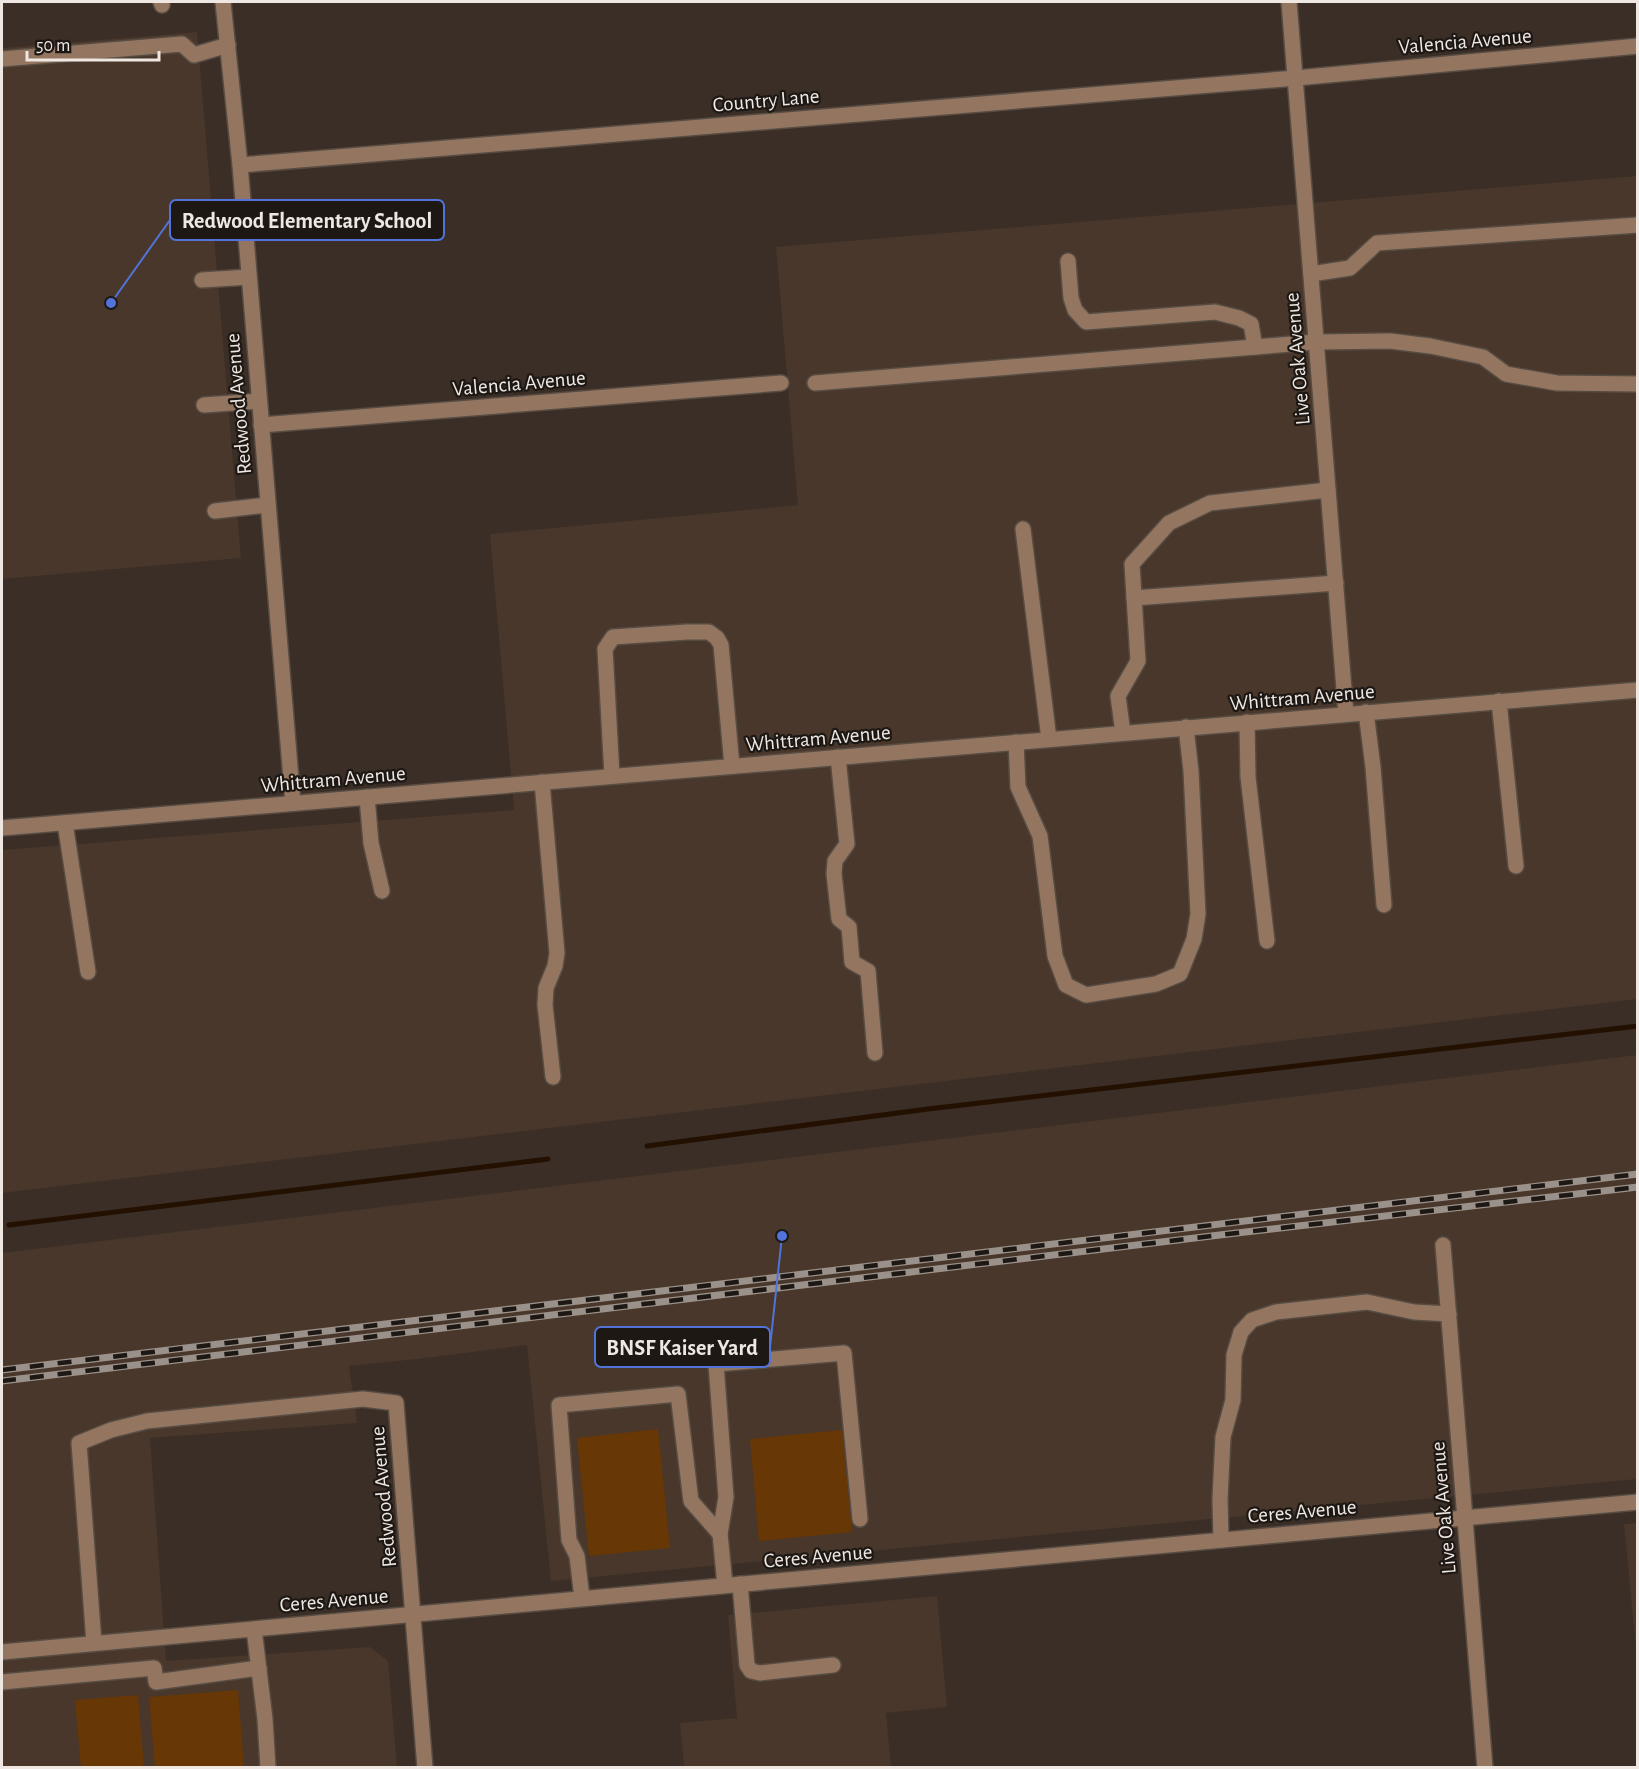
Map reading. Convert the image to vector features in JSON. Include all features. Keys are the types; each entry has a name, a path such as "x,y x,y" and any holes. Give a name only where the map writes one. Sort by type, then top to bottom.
{"street":[{"name":"Redwood Avenue","path":"223,2 240,165 293,803"},
{"name":"Live Oak Avenue","path":"1289,2 1346,714"},
{"path":"2,59 182,44 194,55 228,45"},
{"name":"Valencia Avenue","path":"1296,78 1638,46"},
{"name":"Country Lane","path":"240,165 1296,78"},
{"path":"1311,274 1350,268 1377,243 1638,225"},
{"path":"1068,261 1071,298 1075,310 1086,322 1215,312 1239,318 1251,324 1256,347"},
{"path":"202,280 249,278"},
{"path":"815,383 1316,342 1390,341 1430,346 1483,357 1506,374 1557,384 1638,384"},
{"name":"Valencia Avenue","path":"261,425 781,383"},
{"path":"204,405 258,401"},
{"path":"1123,733 1118,696 1138,661 1132,564 1169,523 1210,503 1328,490"},
{"path":"215,511 267,505"},
{"path":"1023,529 1049,739"},
{"path":"1134,598 1336,583"},
{"path":"612,776 605,649 613,637 632,635 709,632 717,638 721,645 732,766"},
{"name":"Whittram Avenue","path":"2,828 1638,690"},
{"path":"1499,701 1516,866"},
{"path":"1366,712 1373,767 1384,905"},
{"path":"1247,722 1248,777 1267,941"},
{"path":"1016,742 1018,787 1040,836 1055,956 1065,985 1086,995 1156,984 1180,974 1194,939 1198,914 1191,771 1186,728"},
{"path":"838,757 847,844 835,861 834,874 839,919 849,927 852,962 868,971 875,1053"},
{"path":"542,782 557,953 555,966 546,988 545,1005 553,1077"},
{"path":"368,797 372,843 382,891"},
{"path":"65,823 88,972"},
{"name":"Live Oak Avenue","path":"1443,1245 1485,1767"},
{"path":"1221,1540 1223,1437 1233,1400 1234,1355 1241,1332 1252,1320 1276,1312 1367,1302 1414,1312 1449,1314"},
{"path":"833,1665 760,1673 751,1671 747,1665 720,1534 726,1497 716,1364 844,1353 860,1519"},
{"path":"582,1598 577,1556 569,1540 560,1405 678,1394 691,1501 720,1534"},
{"name":"Redwood Avenue","path":"94,1643 79,1443 111,1430 147,1421 363,1399 396,1403 425,1767"},
{"name":"Ceres Avenue","path":"2,1652 1638,1502"},
{"path":"254,1629 268,1767"},
{"path":"2,1682 154,1668 156,1682 259,1668"}],"shaded area":[{"path":"197,32 241,558 2,579 2,48"},
{"path":"1637,176 1637,999 2,1193 2,850 514,810 490,534 798,505 776,247"},
{"path":"1637,1055 1637,1479 551,1581 527,1345 349,1366 357,1423 150,1438 166,1661 370,1647 388,1661 397,1767 2,1767 2,1253"},
{"path":"1637,1523 1638,1649 1636,1649 1624,1524"},
{"path":"937,1596 947,1707 886,1713 891,1767 684,1767 680,1723 737,1718 728,1615"}],"building":[{"path":"658,1429 670,1548 589,1556 577,1438"},
{"path":"842,1430 852,1532 759,1541 750,1439"},
{"path":"238,1690 244,1768 155,1768 149,1697"},
{"path":"138,1695 144,1768 81,1768 75,1700"}],"waterway":[{"path":"647,1146 928,1109 1638,1026"},
{"path":"9,1225 548,1159"}],"railway":[{"path":"2,1370 1638,1174"},
{"path":"2,1381 1638,1187"}],"place":[{"name":"Redwood Elementary School","path":"111,303"},
{"name":"BNSF Kaiser Yard","path":"782,1236"}]}
